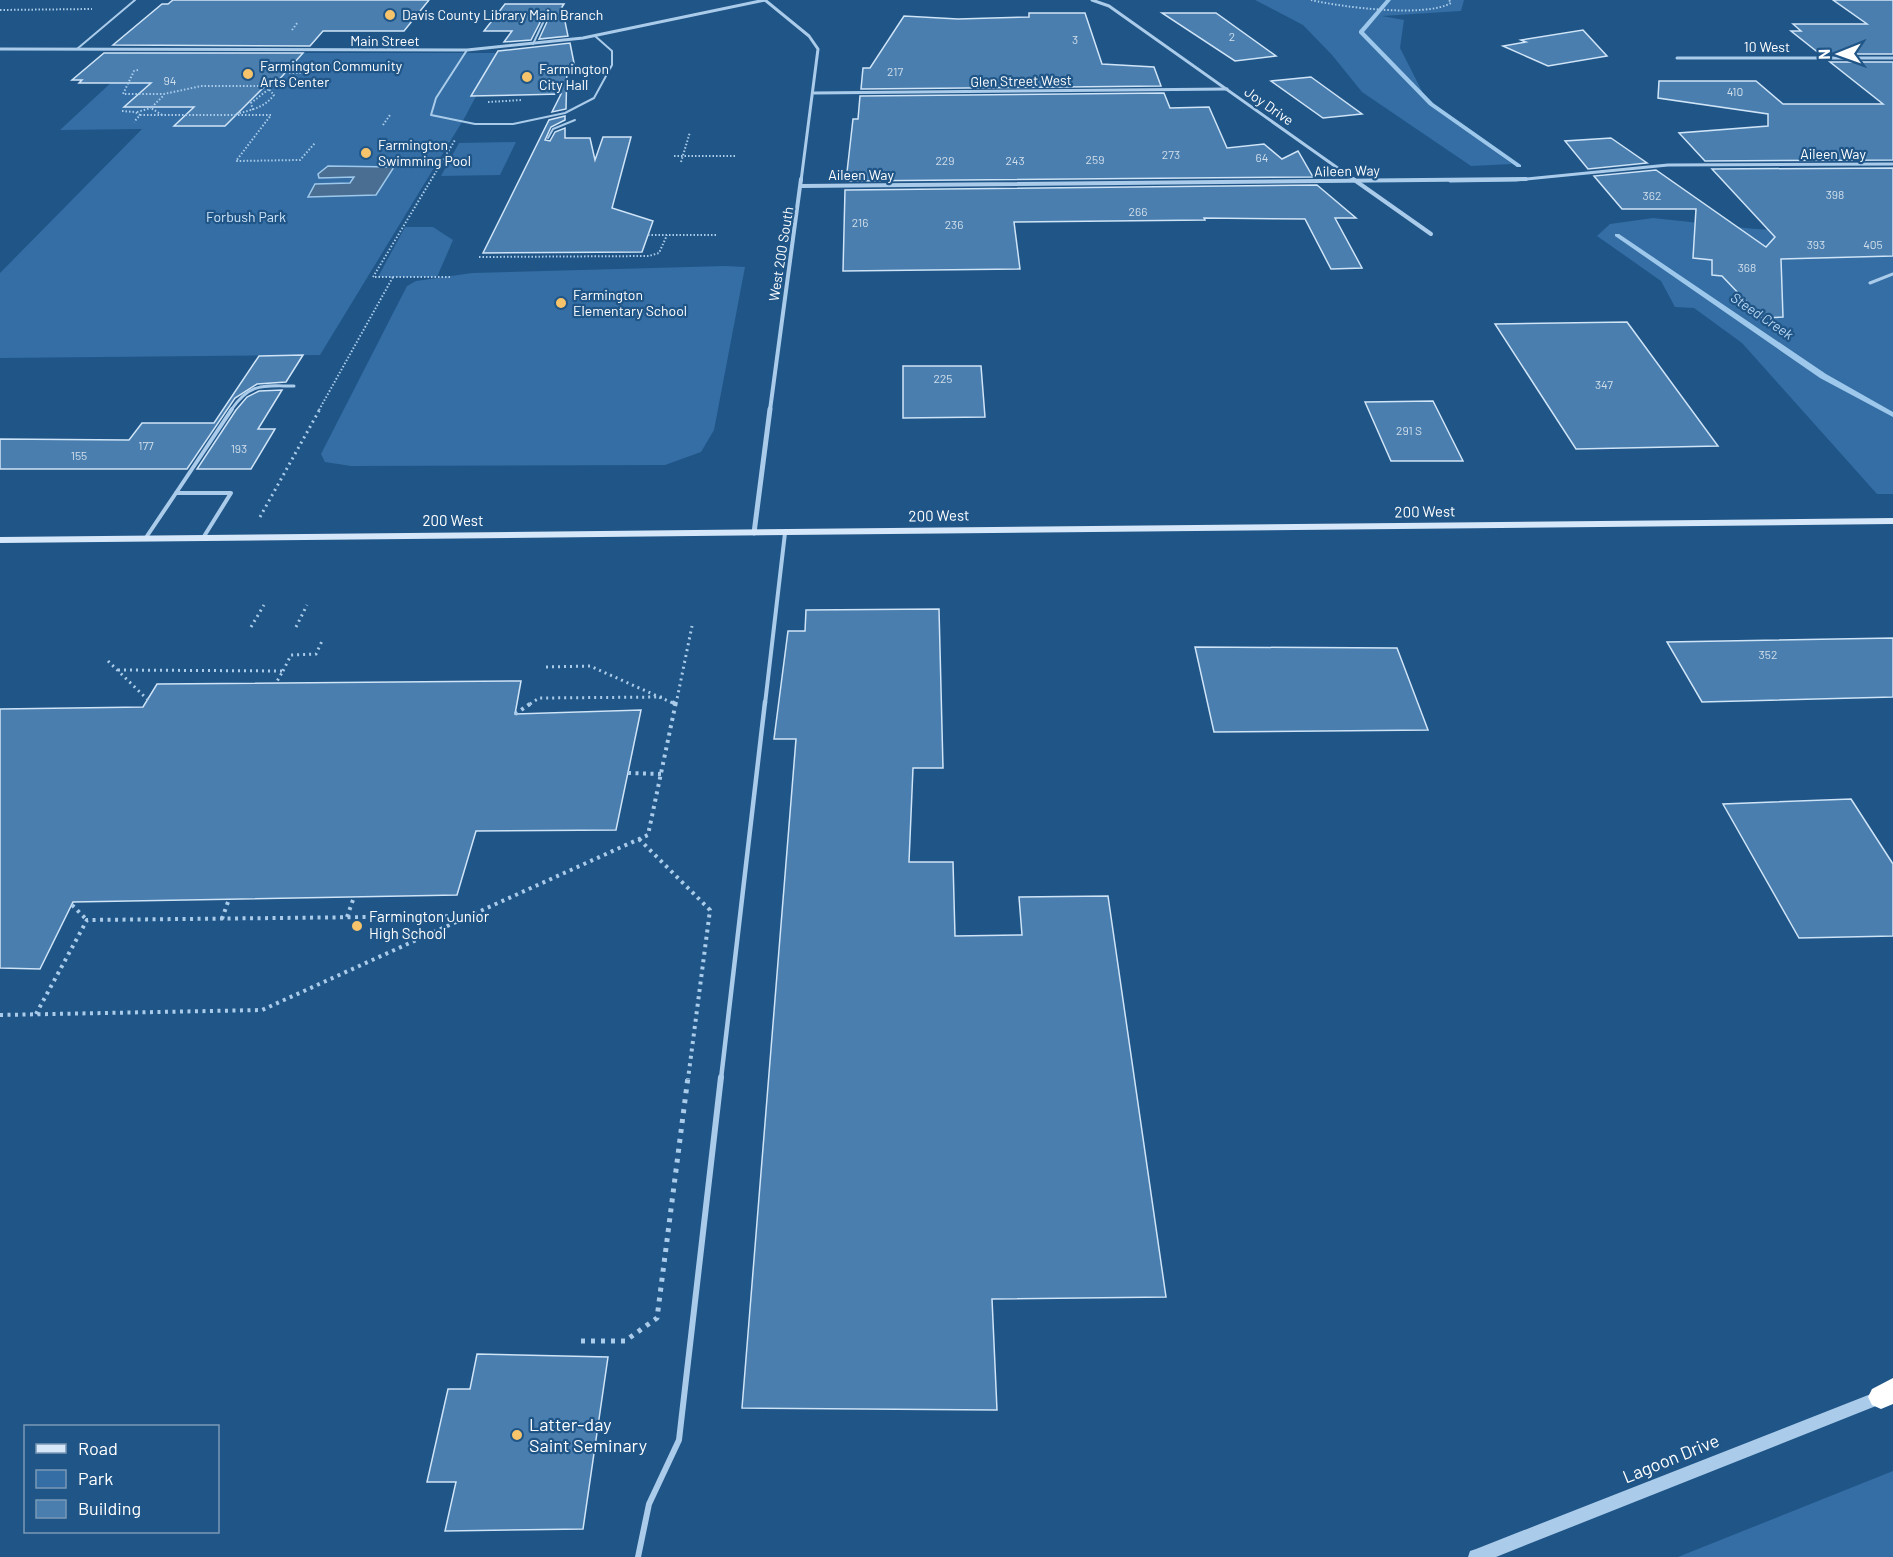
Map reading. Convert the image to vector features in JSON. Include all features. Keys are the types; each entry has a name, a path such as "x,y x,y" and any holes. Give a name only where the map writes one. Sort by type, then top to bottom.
{"main road":[{"name":"200 West","path":"0,540 1893,523"}],"street":[{"name":"Main Street","path":"0,49 467,50 596,36 686,14 765,0"},
{"name":"West 200 South","path":"754,533 814,93 818,49 809,36 765,0"},
{"name":"Joy Drive","path":"1092,0 1109,6 1431,234"},
{"name":"10 West","path":"1677,58 1893,58"},
{"name":"Glen Street West","path":"814,93 1227,89"},
{"name":"Aileen Way","path":"801,186 1516,180 1668,165 1893,164"},
{"name":"Lagoon Drive","path":"1476,1557 1889,1393"}],"lane":[{"path":"77,49 135,0"},
{"path":"533,44 548,12"},
{"path":"467,50 436,98 431,115 475,124 513,124 565,113 594,98 612,65 612,51 596,36"},
{"path":"548,138 553,129 574,120"},
{"path":"1870,284 1893,274"},
{"path":"145,539 241,395 260,386 294,386"},
{"path":"176,493 231,493 203,538"},
{"path":"638,1557 649,1504 679,1440 785,533"}],"path":[{"path":"1311,0 1339,7 1417,10 1441,9 1451,3 1449,0"},
{"path":"0,10 98,9"},
{"path":"140,69 134,71 123,94 164,94 201,86 295,86"},
{"path":"567,72 582,70 586,80"},
{"path":"289,73 306,73"},
{"path":"231,115 253,110 269,102 274,95 267,85"},
{"path":"253,110 251,103 269,89"},
{"path":"122,111 136,112 151,108 164,94"},
{"path":"481,103 524,100"},
{"path":"151,108 163,115"},
{"path":"136,112 140,115 271,115 236,161 300,160 315,143"},
{"path":"134,122 140,115"},
{"path":"383,125 390,116"},
{"path":"681,162 690,132"},
{"path":"450,277 373,277 457,137"},
{"path":"674,156 736,156"},
{"path":"648,235 716,235"},
{"path":"479,257 649,256 659,253 667,235"},
{"path":"260,518 393,277"},
{"path":"251,627 264,605"},
{"path":"296,627 307,605"},
{"path":"0,1015 262,1010 648,835 692,626"},
{"path":"276,683 291,655 316,654 322,641"},
{"path":"108,661 148,700"},
{"path":"546,666 590,666 676,704"},
{"path":"118,670 283,671"},
{"path":"515,714 539,698 662,697"},
{"path":"628,773 662,774"},
{"path":"581,1341 625,1341 657,1318 710,910 639,839"},
{"path":"346,917 354,897"},
{"path":"222,919 229,899"},
{"path":"72,905 87,920 471,915"},
{"path":"36,1014 87,920"}],"green space":[{"path":"1255,0 1464,0 1461,11 1382,16 1404,20 1400,48 1428,103 1512,164 1471,166 1362,92 1332,55 1303,25"},
{"name":"Forbush Park","path":"143,53 499,53 465,117 320,355 0,358 0,273 142,129 60,130"},
{"path":"516,142 500,175 441,176 459,143"},
{"path":"1653,218 1755,229 1893,234 1893,494 1877,494 1742,343 1694,308 1675,307 1661,281 1597,236 1610,224"},
{"path":"405,227 433,227 453,240 437,277 378,277"},
{"path":"745,267 714,430 701,452 665,465 351,466 325,462 321,454 407,286 416,281 472,273"},
{"path":"1893,1471 1893,1557 1678,1557"}],"shaded area":[{"path":"328,166 394,167 376,195 308,197 315,184 350,183 354,177 319,178 318,174"}],"building":[{"path":"173,0 429,0 404,31 323,31 310,46 113,45 162,4 168,4"},
{"path":"1833,0 1893,0 1893,54 1820,54 1791,31 1801,31 1793,24 1867,24"},
{"path":"505,4 564,4 562,7 568,36 539,39 551,13 547,9 531,40 504,42 512,31 484,31"},
{"path":"1029,13 1085,13 1102,64 1154,67 1161,86 861,89 863,68 870,68 904,16 958,19 1029,17"},
{"path":"1162,13 1216,13 1276,56 1235,61"},
{"path":"1583,30 1607,56 1548,66 1503,46 1526,42 1521,40"},
{"path":"570,43 575,68 567,68 566,109 552,112 561,94 471,96 498,51"},
{"path":"104,53 303,53 276,83 268,83 225,126 174,126 194,107 124,107 151,83 79,83 82,80 72,80"},
{"path":"1830,62 1893,62 1893,160 1705,161 1679,133 1768,126 1768,114 1658,98 1659,81 1756,81 1783,104 1883,104"},
{"path":"1311,77 1362,114 1323,118 1271,81"},
{"path":"1164,93 1170,108 1209,107 1227,148 1264,144 1282,159 1298,151 1313,177 846,181 853,119 858,119 860,96"},
{"path":"565,116 565,120 551,127 545,140 550,141 555,132 565,128 565,138 590,138 595,160 603,137 631,137 612,208 653,221 642,252 483,253 549,120"},
{"path":"1611,138 1647,163 1588,169 1565,141"},
{"path":"1893,168 1893,256 1781,259 1783,317 1762,318 1722,276 1712,275 1712,260 1693,258 1696,209 1622,209 1594,176 1656,170 1766,247 1775,237 1712,169"},
{"path":"1317,185 1356,218 1335,218 1362,268 1331,269 1305,219 1204,218 1205,220 1014,222 1020,269 843,271 845,190"},
{"path":"1627,322 1718,446 1576,449 1495,324"},
{"path":"303,355 286,382 257,384 235,398 187,469 0,469 0,439 129,440 142,423 214,423 259,356"},
{"path":"903,366 981,366 985,417 903,418"},
{"path":"282,390 258,429 275,429 251,469 197,469 247,397 259,391"},
{"path":"1433,401 1463,461 1391,461 1365,402"},
{"path":"939,609 943,768 913,768 909,862 953,862 955,936 1022,935 1019,897 1108,896 1166,1297 992,1299 997,1410 742,1408 796,739 774,739 788,631 805,631 806,610"},
{"path":"1893,638 1893,697 1702,702 1667,642"},
{"path":"1195,647 1397,648 1428,730 1214,732"},
{"path":"521,681 515,714 641,710 616,830 476,831 457,895 73,902 40,969 0,968 0,709 143,707 157,684"},
{"path":"1851,799 1893,864 1893,936 1799,938 1723,804"},
{"name":"Latter-day Saint Seminary","path":"477,1354 608,1357 583,1529 445,1531 456,1482 427,1482 448,1389 470,1389"}],"waterway":[{"name":"Steed Creek","path":"1389,0 1361,32 1431,104 1519,166"},
{"name":"Steed Creek","path":"1617,235 1823,376 1893,415"}],"place":[{"name":"Davis County Library Main Branch","path":"390,15"},
{"name":"Farmington Community Arts Center","path":"248,74"},
{"name":"Farmington City Hall","path":"527,77"},
{"name":"Farmington Swimming Pool","path":"366,153"},
{"name":"Farmington Elementary School","path":"561,303"},
{"name":"Farmington Junior High School","path":"357,926"},
{"name":"Latter-day Saint Seminary","path":"517,1435"}]}
